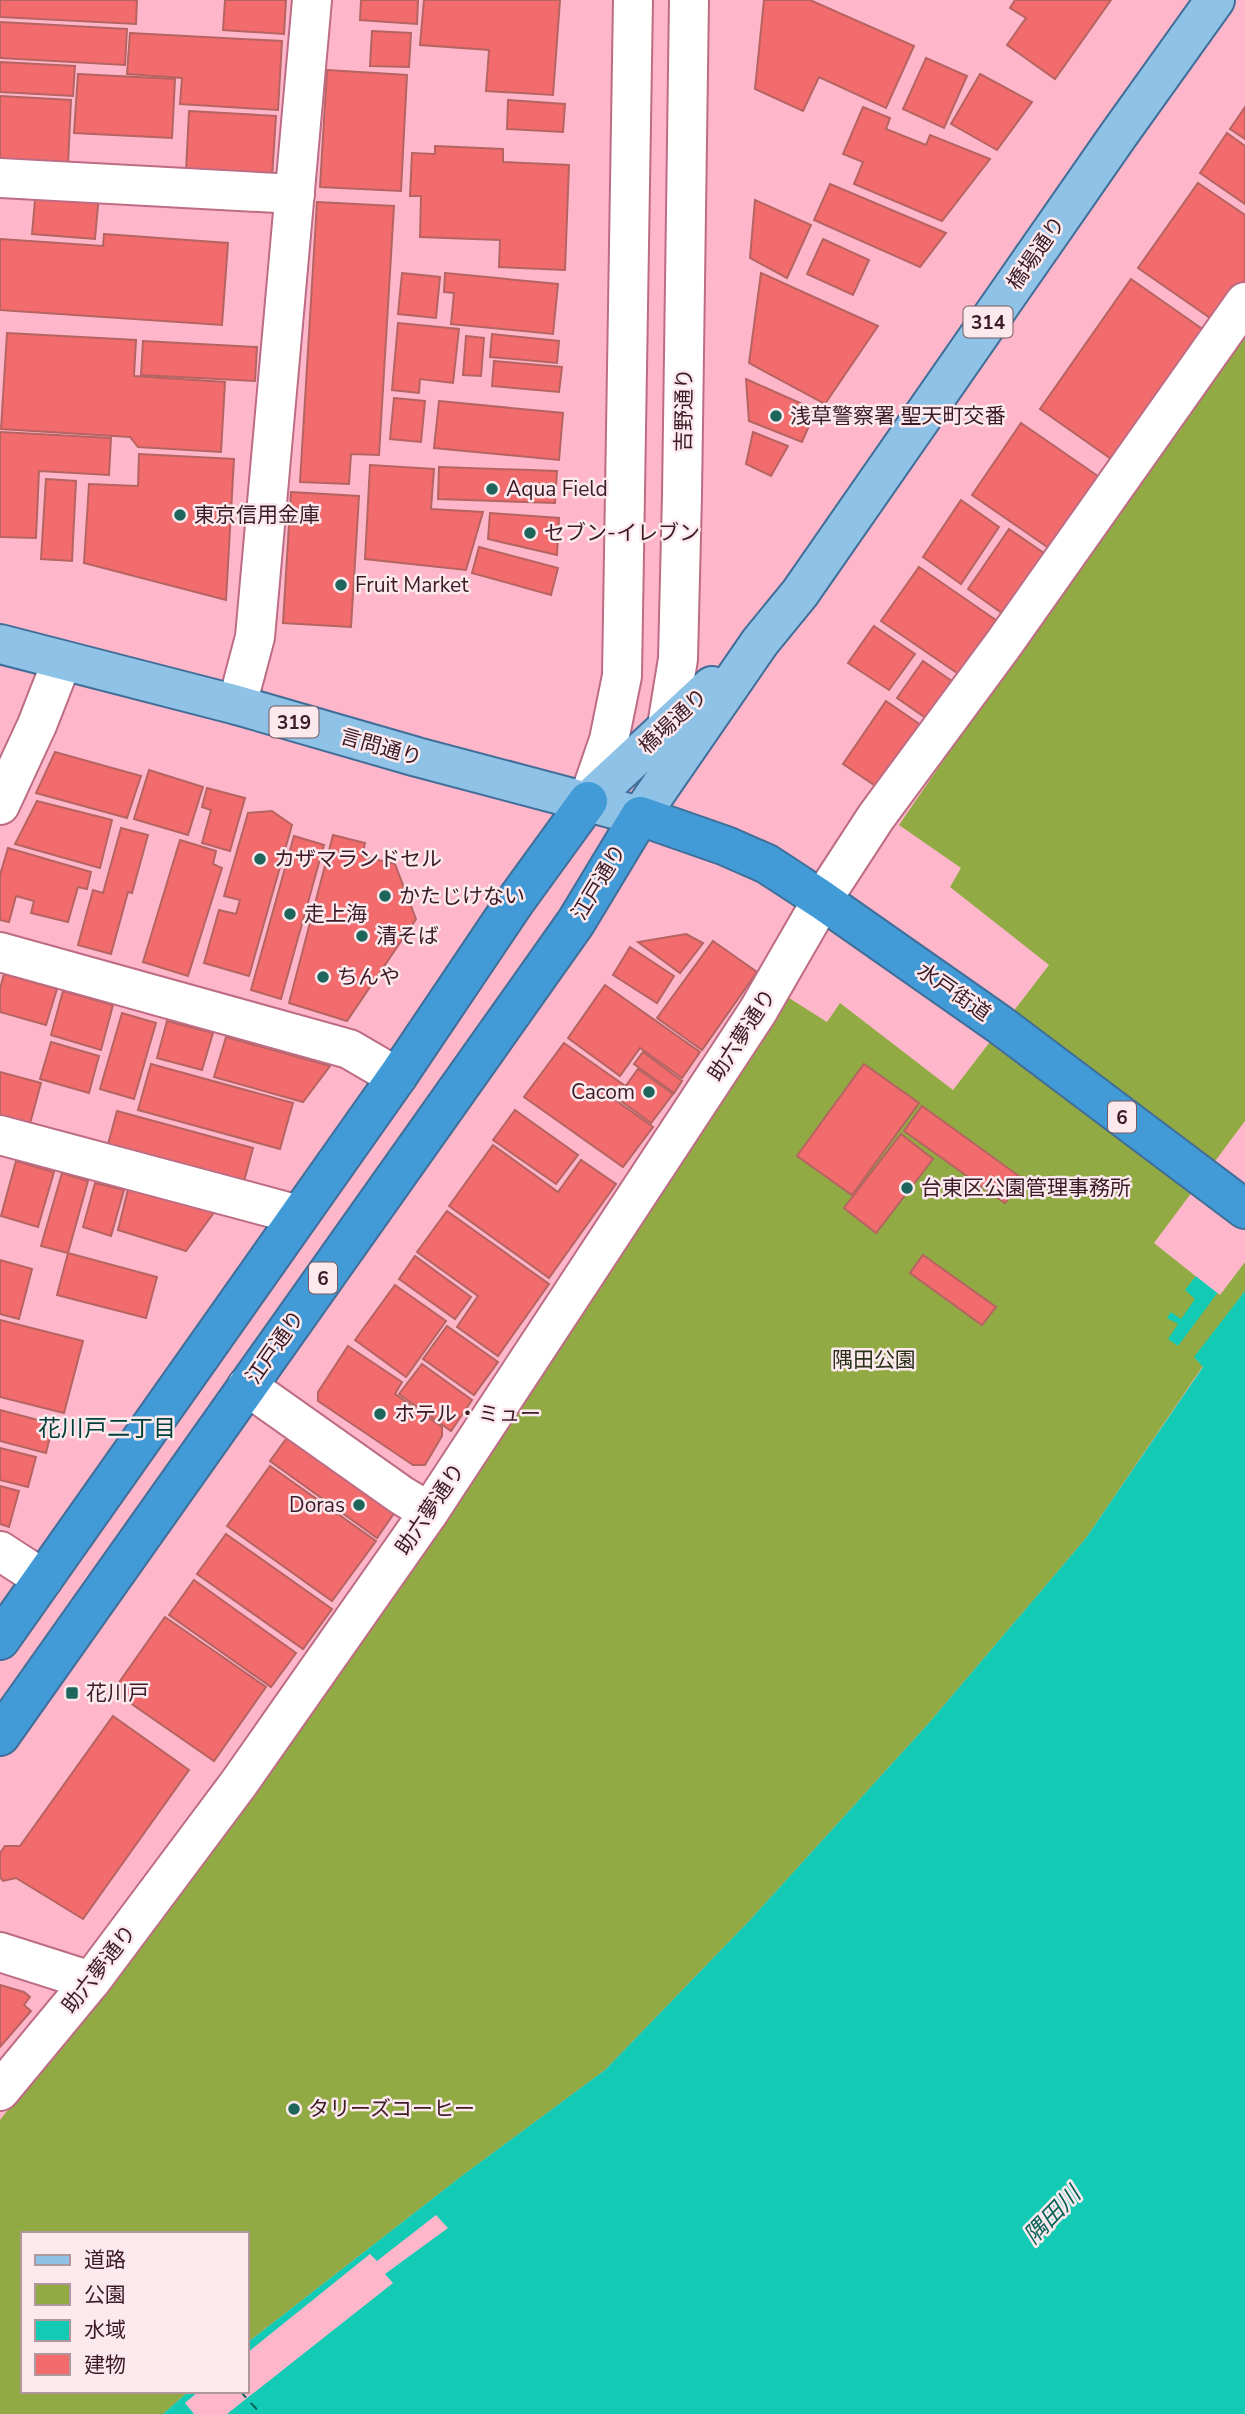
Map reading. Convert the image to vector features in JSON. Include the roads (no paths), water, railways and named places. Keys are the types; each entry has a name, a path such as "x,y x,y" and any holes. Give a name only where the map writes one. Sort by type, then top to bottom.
{"highway":[{"path":"0,1640 397,1077 514,903 588,802"},
{"name":"水戸街道","path":"640,816 726,846 766,864 822,900 999,1024 1245,1209"},
{"name":"江戸通り","path":"0,1736 576,922 640,816"}],"main road":[{"name":"橋場通り","path":"640,816 760,642 800,593 1215,0"},
{"name":"橋場通り","path":"588,802 760,642"},
{"name":"言問通り","path":"0,644 237,705 416,757 640,816"}],"street":[{"path":"237,705 255,637 312,0"},
{"path":"588,802 609,740 622,676 632,0"},
{"name":"吉野通り","path":"640,816 667,726 678,659 689,0"},
{"path":"0,178 295,194"},
{"name":"助六夢通り","path":"0,2091 92,1981 239,1783 429,1512 750,1023 822,900 876,817 1013,631 1245,302"},
{"path":"0,805 37,725 62,661"},
{"path":"0,952 349,1049 397,1077"},
{"path":"0,1135 299,1215"},
{"path":"247,1386 429,1512"},
{"path":"0,1551 43,1579"},
{"path":"0,1952 92,1981"}],"water":[{"path":"1245,1213 1245,1256 1178,1346 1168,1339 1178,1324 1167,1318 1171,1312 1181,1319 1195,1299 1185,1290"},
{"name":"隅田川","path":"1245,1291 1245,2414 163,2414 187,2393 248,2393 248,2342 463,2175 605,2070 749,1921 928,1724 1086,1538 1203,1367 1194,1357"}],"place":[{"name":"浅草警察署 聖天町交番","path":"776,416"},
{"name":"Aqua Field","path":"492,489"},
{"name":"東京信用金庫","path":"180,515"},
{"name":"セブン-イレブン","path":"530,533"},
{"name":"Fruit Market","path":"341,585"},
{"name":"カザマランドセル","path":"260,859"},
{"name":"かたじけない","path":"385,896"},
{"name":"走上海","path":"290,914"},
{"name":"清そば","path":"362,936"},
{"name":"ちんや","path":"323,977"},
{"name":"Cacom","path":"649,1092"},
{"name":"台東区公園管理事務所","path":"907,1188"},
{"name":"ホテル・ミュー","path":"380,1414"},
{"name":"Doras","path":"359,1505"},
{"name":"花川戸","path":"72,1693"},
{"name":"タリーズコーヒー","path":"294,2109"}],"district":[{"name":"花川戸二丁目","path":"107,1428"}],"park label":[{"name":"隅田公園","path":"874,1360"}]}
